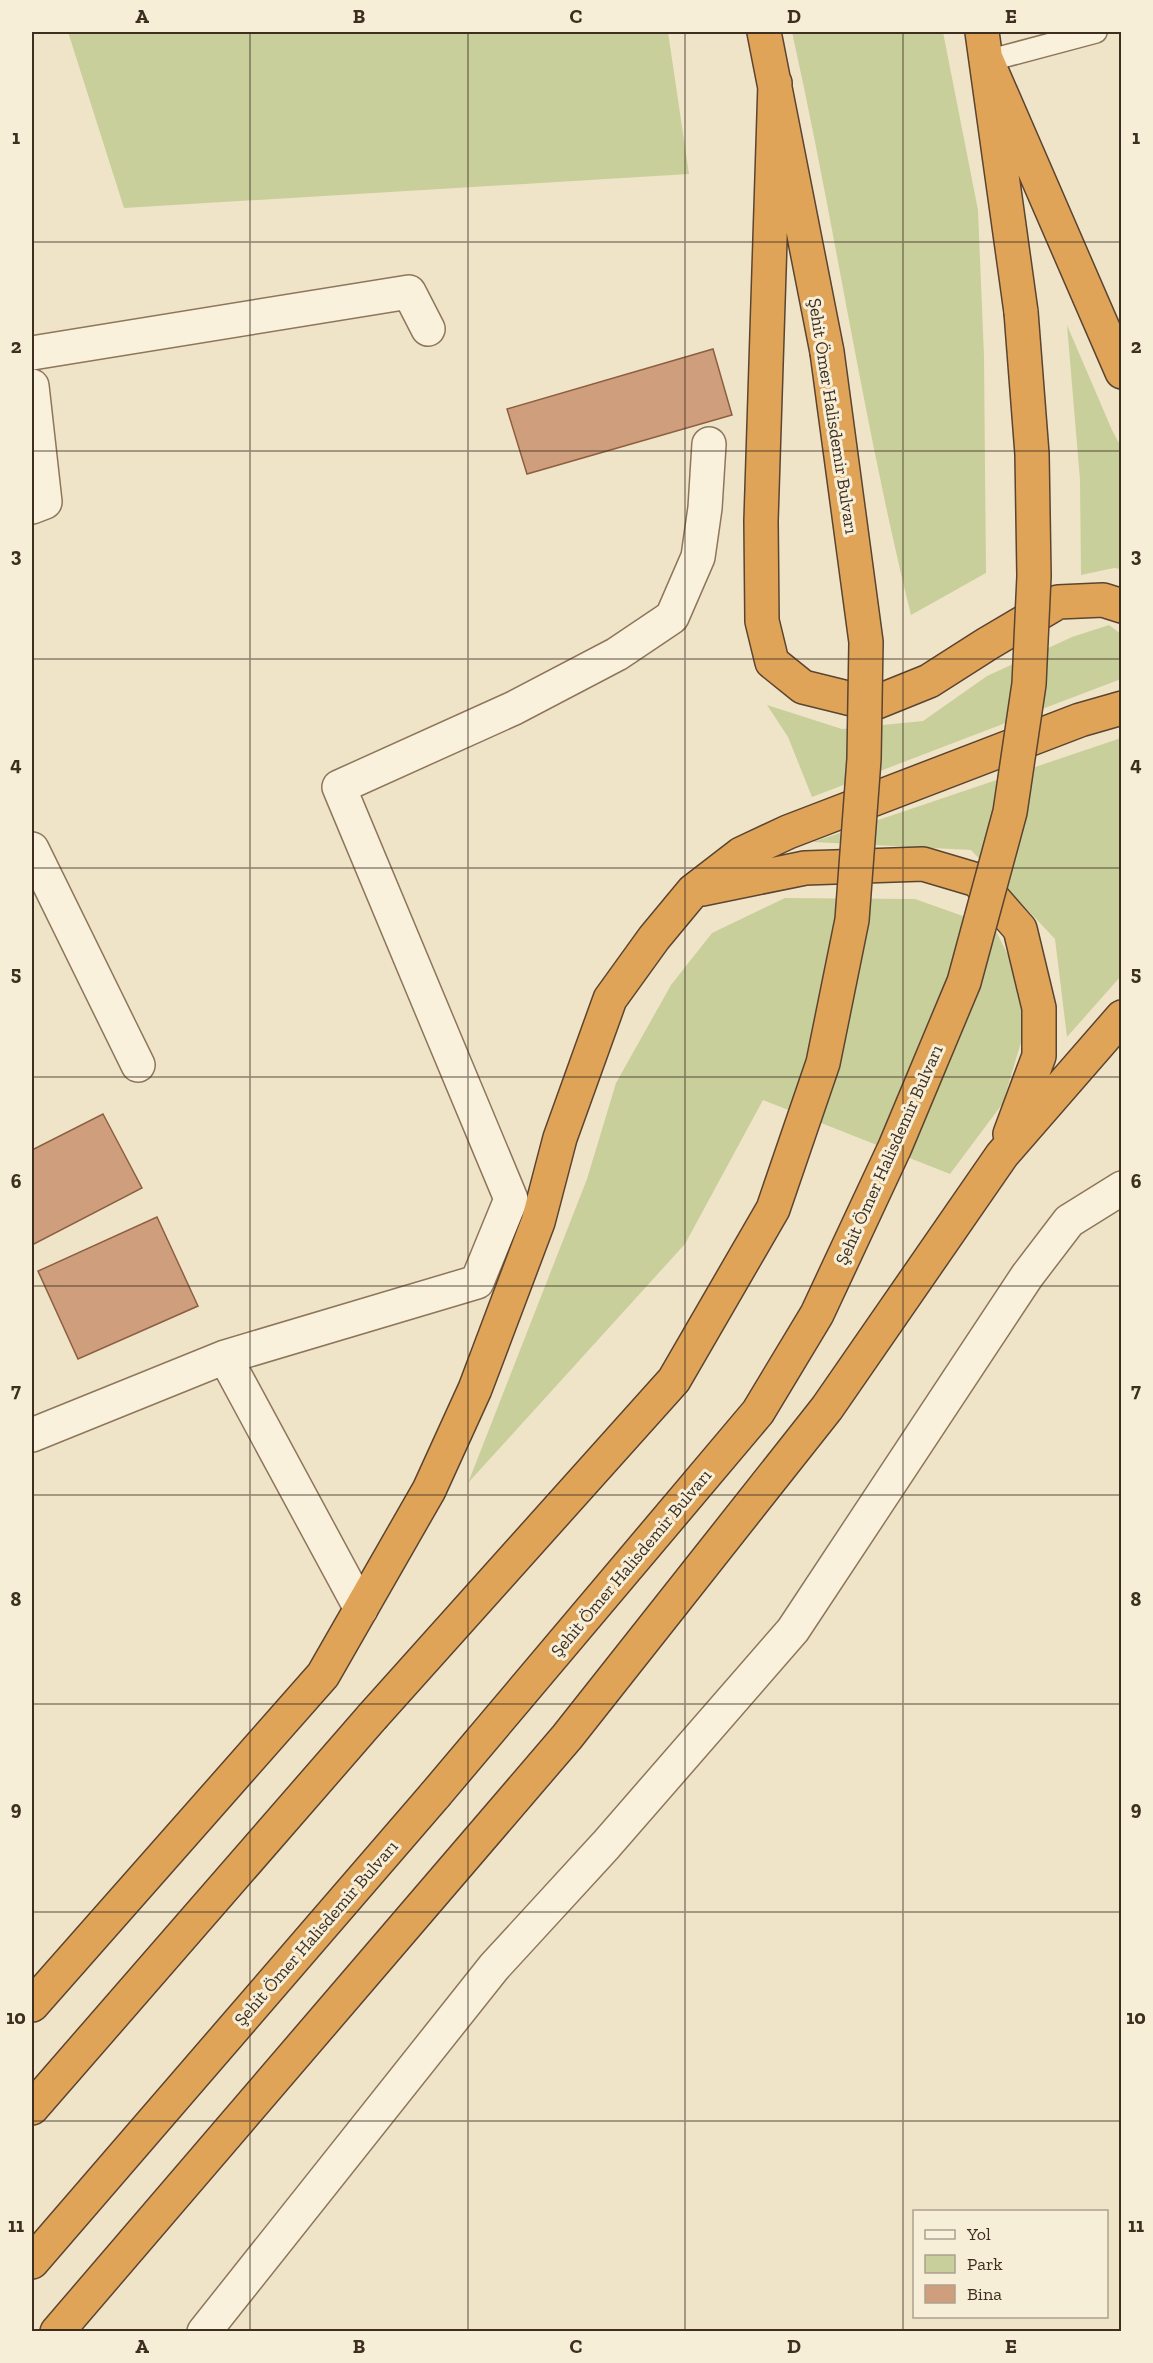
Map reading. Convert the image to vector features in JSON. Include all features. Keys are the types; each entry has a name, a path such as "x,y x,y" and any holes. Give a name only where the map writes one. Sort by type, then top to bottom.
{"highway":[{"name":"Şehit Ömer Halisdemir Bulvarı","path":"32,2108 372,1717 674,1380 773,1209 823,1063 852,920 864,759 866,642 827,352 764,32"},
{"name":"Şehit Ömer Halisdemir Bulvarı","path":"32,2262 435,1795 758,1412 817,1314 895,1147 964,982 1010,812 1029,684 1034,576 1032,454 1022,312 984,46"},
{"path":"984,46 1122,372"},
{"path":"775,83 761,521 762,621 772,662 802,687 872,704 929,681 1058,602 1103,600 1122,606"},
{"path":"32,2005 323,1675 429,1490 475,1389 538,1222 560,1138 610,999 654,938 693,891 741,854 788,832 1080,720 1122,708"},
{"path":"693,891 806,868 923,864 977,880 1020,929 1039,1008 1039,1056 1002,1155"},
{"path":"57,2331 567,1737 827,1408 1002,1155 1122,1017"}],"street":[{"path":"32,353 409,292 428,329"},
{"path":"32,386 45,502 32,507"},
{"path":"32,1435 225,1357 477,1282 512,1199 339,787 514,708 617,654 672,617 698,557 705,508 709,444"},
{"path":"32,849 138,1065"},
{"path":"204,2331 495,1967 606,1845 793,1630 1027,1276 1069,1221 1122,1188"},
{"path":"225,1357 361,1609"}],"lane":[{"path":"984,46 1096,32"}],"green space":[{"path":"68,32 668,32 689,174 124,208"},
{"path":"792,32 943,32 978,210 984,356 986,573 911,615 878,470"},
{"path":"1067,325 1121,447 1121,569 1114,568 1081,575 1080,480"},
{"path":"1109,625 1121,634 1121,679 812,797 788,737 767,705 842,729 923,721 987,676 1072,637"},
{"path":"1121,738 1121,976 1067,1037 1055,939 971,850 813,842"},
{"path":"785,898 915,899 994,927 1016,971 1024,1032 1003,1103 950,1174 763,1100 685,1244 468,1483 587,1179 616,1083 671,985 712,933"}],"building":[{"path":"713,349 732,415 527,474 507,409"},
{"path":"103,1114 142,1188 32,1245 32,1150"},
{"path":"157,1217 198,1306 78,1359 38,1271"}]}
